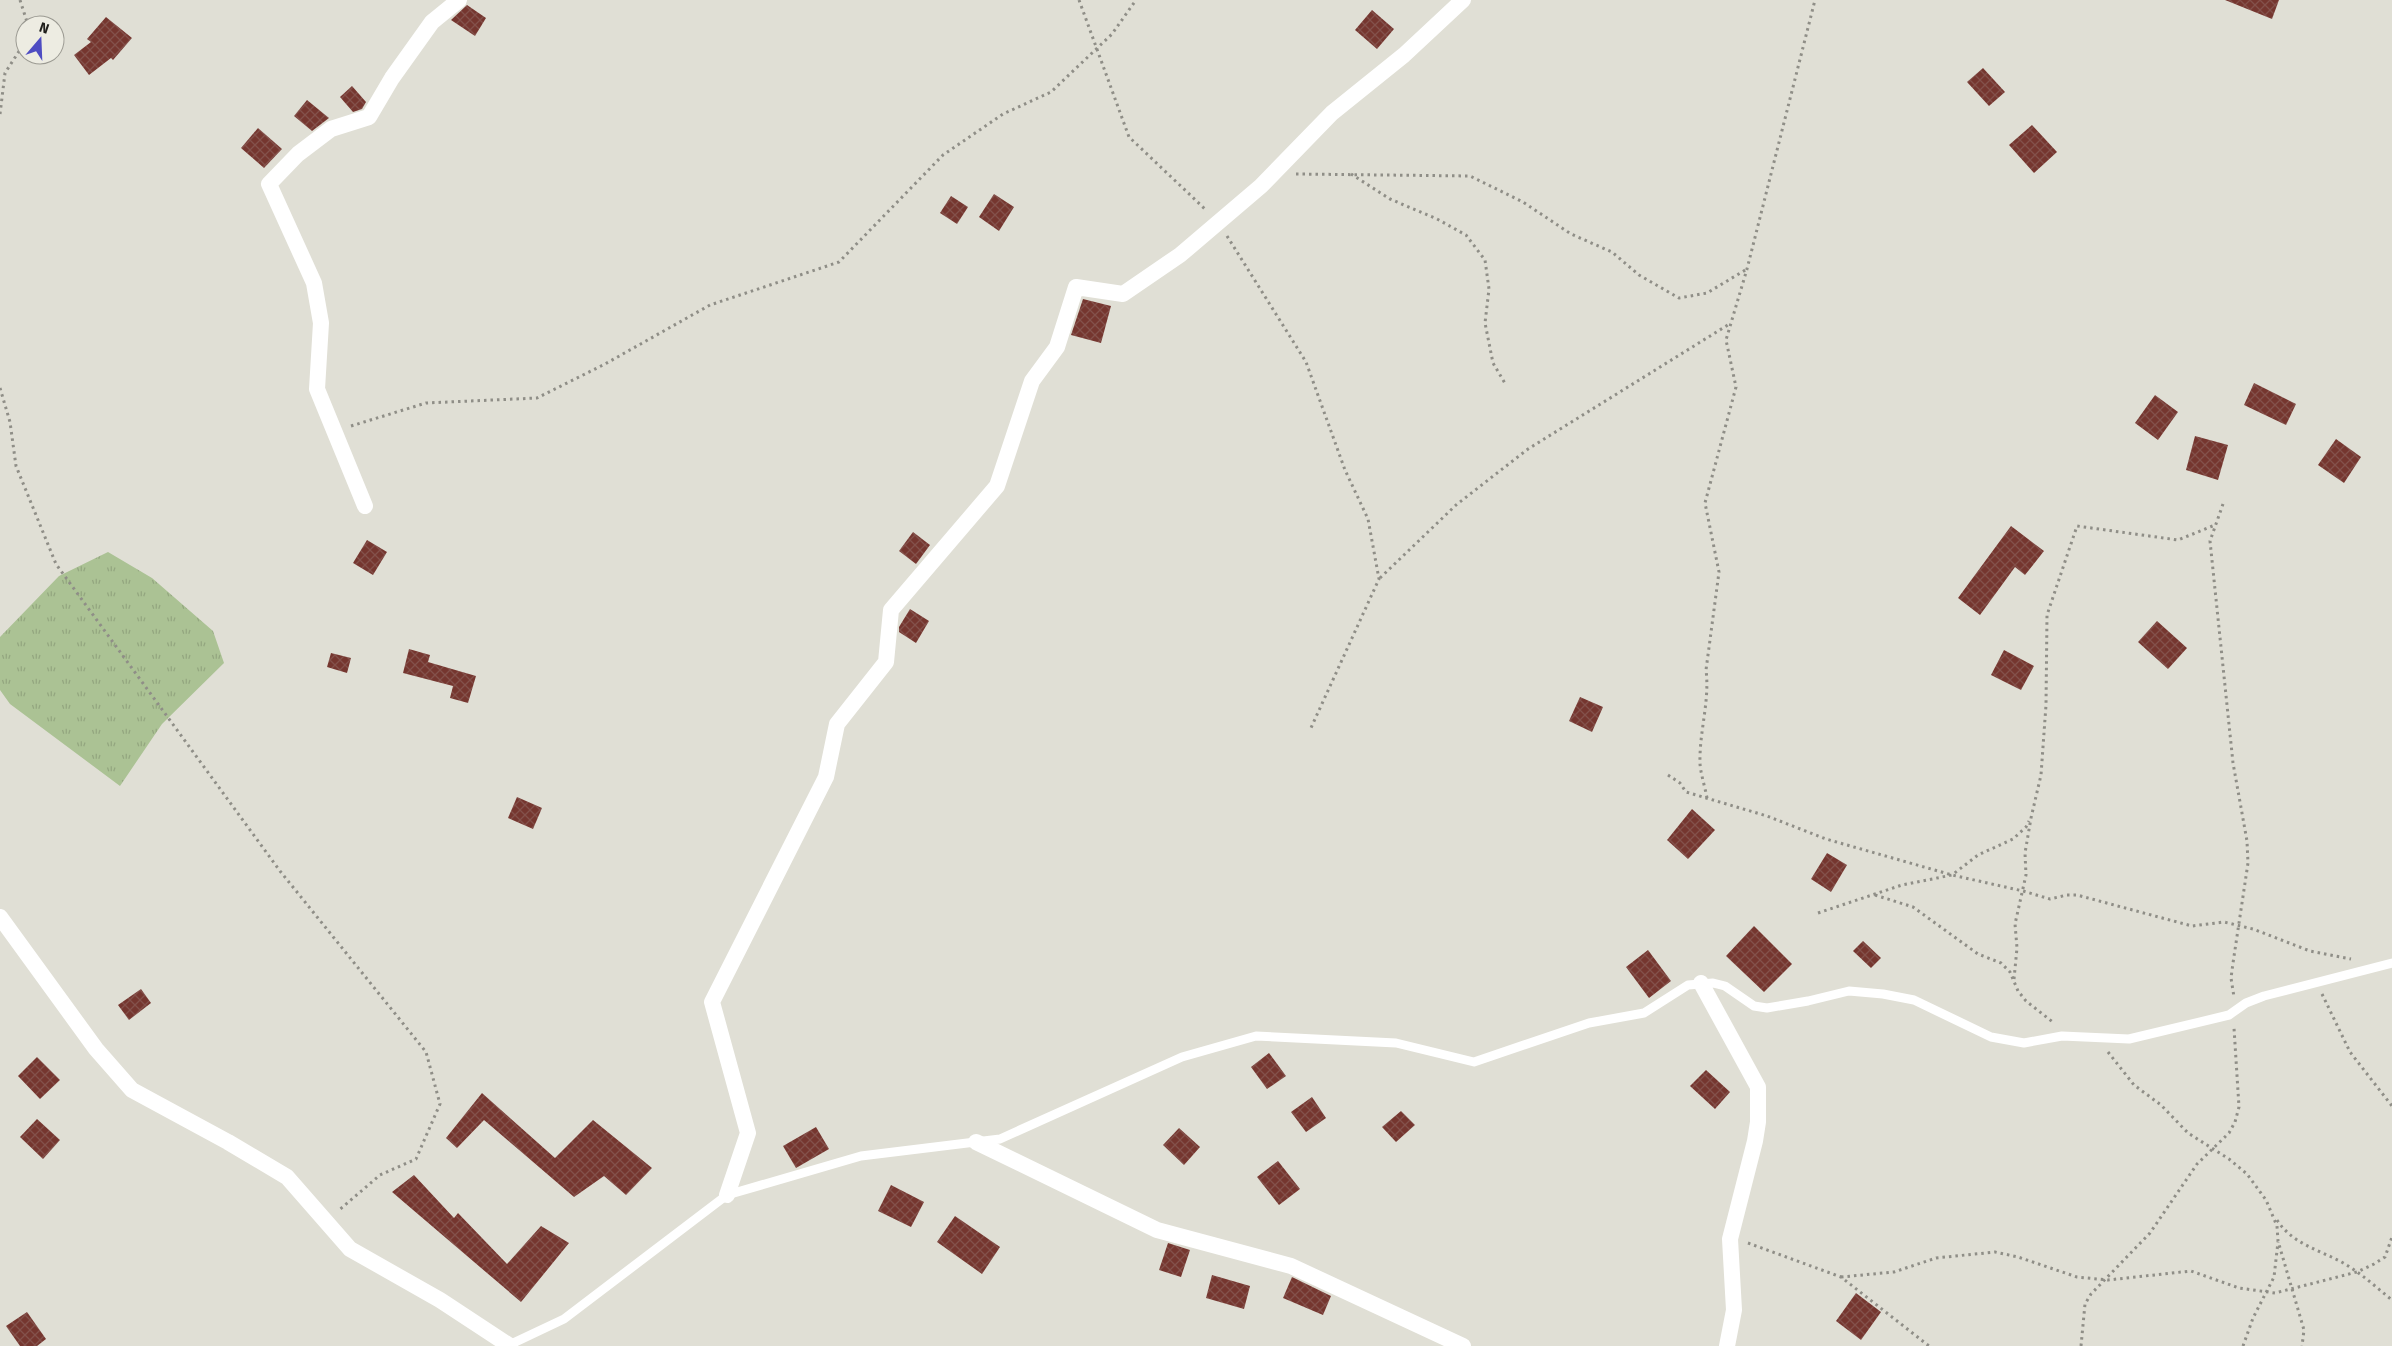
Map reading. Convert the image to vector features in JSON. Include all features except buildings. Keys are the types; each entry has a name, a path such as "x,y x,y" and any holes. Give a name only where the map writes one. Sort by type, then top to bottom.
{"street":[{"path":"365,506 333,432 317,389 321,323 314,282 269,184 298,154 331,129 369,118 392,78 432,22 459,0"},
{"path":"727,1195 748,1133 712,1002 826,777 837,724 886,662 891,610 997,486 1032,381 1057,347 1076,287 1123,294 1180,255 1272,175 1332,114 1404,55 1463,0"},
{"path":"0,917 96,1049 132,1090 228,1142 287,1177 350,1249 440,1300 510,1346"},
{"path":"1701,983 1758,1087 1758,1122 1755,1140 1730,1239 1734,1310 1727,1346"},
{"path":"976,1142 1157,1230 1291,1266 1463,1346"}],"lane":[{"path":"504,1346 510,1346 564,1319 727,1195 860,1156 1000,1139 1182,1057 1256,1036 1396,1043 1474,1062 1589,1023 1644,1013 1688,985 1701,983 1725,986 1754,1006 1767,1008 1849,991 1884,994 1932,1006 1991,1037 2005,1041 2024,1042 2062,1036 2129,1039 2151,1035 2236,1011 2264,996 2392,963"}],"path":[{"path":"20,0 25,15"},
{"path":"1079,0 1129,137 1219,222 1306,362 1345,470 1368,519 1379,579"},
{"path":"333,432 426,403 537,398 605,364 710,306 839,262 944,155 1003,114 1051,92 1112,34 1136,0"},
{"path":"1707,798 1700,765 1708,685 1706,670 1719,572 1705,503 1736,387 1726,340 1747,269 1814,0"},
{"path":"0,114 5,73 15,58"},
{"path":"1351,174 1390,199 1437,219 1466,236 1485,260 1489,289 1485,323 1493,363 1506,385"},
{"path":"1272,175 1470,176 1523,202 1571,234 1612,252 1639,275 1679,298 1707,293 1747,269"},
{"path":"1310,730 1379,579 1456,505 1528,449 1731,322"},
{"path":"0,388 10,422 16,466 56,564 96,616 280,871 426,1052 440,1104 416,1159 380,1175 326,1222"},
{"path":"2081,1346 2085,1304 2104,1280 2150,1233 2192,1171 2229,1133 2238,1114 2236,1011 2231,978 2237,925 2248,863 2248,841 2233,763 2210,541 2223,504"},
{"path":"2014,979 2017,948 2015,924 2026,875 2025,853 2031,818 2041,776 2046,705 2047,615 2077,526 2178,540 2215,525"},
{"path":"1668,775 1680,783 1686,792 1767,816 1826,838 1952,875 2050,899 2067,894 2077,895 2192,926 2214,922 2237,925 2277,937 2310,951 2381,966"},
{"path":"1818,913 1902,885 1952,875 1978,855 2020,834 2031,818"},
{"path":"1875,895 1913,907 1978,954 2001,963 2014,979 2018,991 2026,1001 2060,1027 2079,1037"},
{"path":"2312,985 2322,995 2350,1052 2392,1106"},
{"path":"2093,1038 2107,1050 2134,1085 2161,1105 2188,1133 2212,1150 2229,1159 2247,1174 2274,1215 2290,1235 2307,1247 2344,1263 2392,1300"},
{"path":"2243,1346 2253,1318 2274,1277 2278,1242 2274,1215"},
{"path":"1841,1277 1894,1272 1936,1258 1995,1252 2018,1257 2077,1277 2104,1280 2191,1271 2238,1288 2267,1292 2291,1289 2357,1272 2385,1257 2392,1237"},
{"path":"1730,1239 1753,1244 1841,1277 1929,1346"},
{"path":"2278,1242 2304,1330 2302,1346"}],"green space":[{"path":"108,552 152,578 213,631 224,663 162,724 120,786 10,704 0,690 0,637 59,576"}]}
